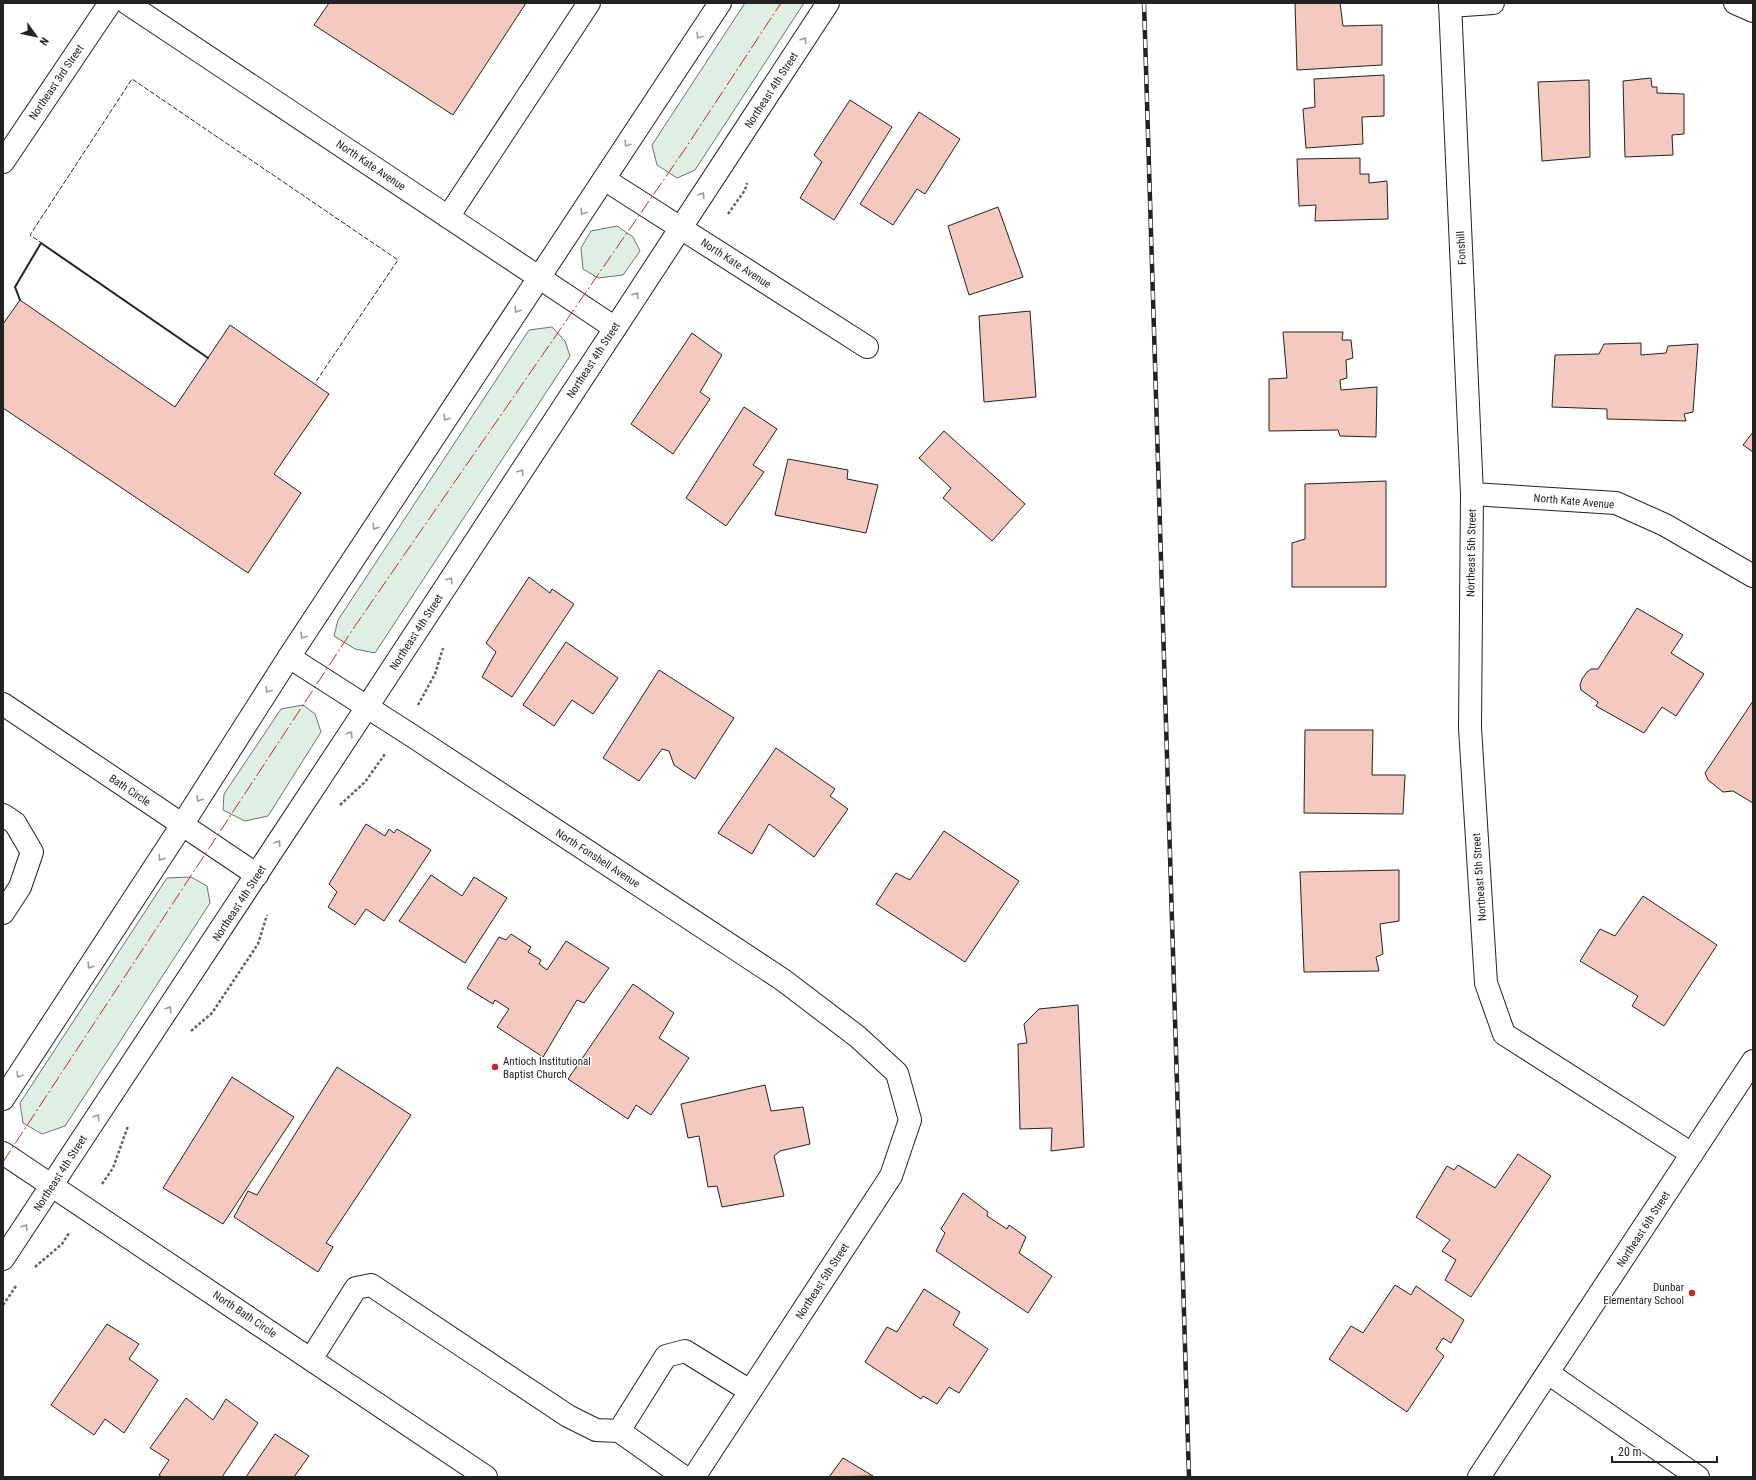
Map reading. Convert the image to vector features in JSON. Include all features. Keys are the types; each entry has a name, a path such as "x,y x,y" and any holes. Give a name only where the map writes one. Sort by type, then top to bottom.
{"street":[{"name":"Northeast 3rd Street","path":"3,162 110,3"},
{"name":"North Kate Avenue","path":"127,3 615,328"},
{"path":"448,217 590,3"},
{"path":"3,1099 182,825 289,657 720,3"},
{"name":"Northeast 4th Street","path":"3,1260 368,707 828,3"},
{"path":"1450,5 1493,3"},
{"path":"1735,3 1753,11"},
{"name":"Fonshill","path":"1450,5 1472,494"},
{"name":"North Kate Avenue","path":"604,179 867,347"},
{"name":"North Kate Avenue","path":"1472,494 1616,503 1665,525 1753,576"},
{"name":"Northeast 5th Street","path":"1472,494 1470,728 1486,983 1504,1034 1692,1154"},
{"name":"North Fonshell Avenue","path":"289,657 368,707 782,980 858,1037 897,1073"},
{"name":"Bath Circle","path":"3,704 257,875"},
{"path":"3,815 15,823 32,852 20,887 3,913"},
{"name":"Northeast 6th Street","path":"1480,1477 1753,1062"},
{"name":"Northeast 5th Street","path":"694,1477 891,1176 910,1120 897,1073"},
{"name":"North Bath Circle","path":"3,1152 486,1477"},
{"path":"311,1359 356,1288 370,1285 568,1416 596,1430 619,1431 684,1477"},
{"path":"619,1431 666,1356 686,1351 750,1391"},
{"path":"1548,1373 1698,1477"}],"green space":[{"path":"745,3 804,3 695,170 677,178 657,165 652,145"},
{"path":"617,226 633,237 640,251 623,275 598,278 583,269 581,248 591,231"},
{"path":"552,327 565,341 570,356 375,653 355,649 334,636 338,620 529,330"},
{"path":"303,705 315,714 321,732 268,816 245,821 223,810 224,794 281,709"},
{"path":"191,877 207,886 210,903 65,1126 42,1134 23,1123 20,1103 167,878"}],"building":[{"path":"329,3 526,3 453,115 314,25"},
{"path":"1295,3 1340,3 1343,26 1382,25 1382,65 1297,70"},
{"path":"1384,75 1384,116 1362,117 1363,144 1306,148 1303,109 1315,107 1314,79"},
{"path":"1651,78 1652,87 1657,87 1657,93 1684,94 1684,134 1672,135 1673,155 1625,157 1623,81"},
{"path":"1589,80 1590,157 1542,161 1538,82"},
{"path":"850,100 892,127 834,220 800,198 822,162 814,155"},
{"path":"919,112 960,139 925,194 917,189 893,225 860,204"},
{"path":"1360,158 1360,174 1369,174 1369,183 1387,181 1388,219 1315,221 1316,205 1299,206 1297,159"},
{"path":"998,207 1023,277 969,295 948,226"},
{"path":"20,300 175,407 230,325 329,394 274,474 301,493 248,573 3,408 3,324"},
{"path":"1030,311 1036,397 984,402 979,316"},
{"path":"1283,332 1343,332 1342,340 1351,340 1353,358 1346,360 1347,378 1340,380 1341,390 1377,387 1376,437 1340,436 1338,430 1269,431 1269,379 1287,378"},
{"path":"692,333 722,355 700,392 710,399 673,454 631,424"},
{"path":"1641,343 1641,355 1666,353 1668,346 1698,344 1693,412 1684,414 1686,421 1607,419 1607,409 1552,407 1555,355 1599,354 1604,344"},
{"path":"744,407 777,429 753,465 764,472 726,526 686,498"},
{"path":"944,431 1025,504 992,541 943,498 951,488 919,458"},
{"path":"1753,432 1753,452 1743,445"},
{"path":"788,459 848,470 847,479 878,485 866,533 775,515"},
{"path":"1386,481 1386,587 1292,587 1292,543 1305,539 1305,484"},
{"path":"529,577 550,593 552,589 574,604 512,697 482,677 496,652 486,643"},
{"path":"1637,608 1683,635 1671,653 1704,674 1676,716 1662,707 1644,733 1596,706 1598,702 1581,690 1580,685 1587,672 1591,669 1598,669"},
{"path":"566,642 618,678 593,714 572,700 554,726 523,705"},
{"path":"659,670 734,718 695,779 674,765 669,751 662,749 639,781 603,758"},
{"path":"1753,701 1753,803 1733,791 1723,792 1708,780 1705,773"},
{"path":"1305,730 1373,730 1372,775 1405,775 1403,814 1304,813"},
{"path":"776,748 835,789 830,796 848,809 814,857 769,824 752,854 718,833"},
{"path":"366,824 385,836 389,829 394,833 397,829 431,850 384,921 366,909 355,925 328,907 337,892 329,884"},
{"path":"944,831 1019,881 965,962 876,904 896,873 910,880"},
{"path":"1399,870 1399,921 1380,924 1383,954 1376,957 1379,971 1304,972 1300,872"},
{"path":"431,875 462,896 474,877 507,898 465,963 399,921"},
{"path":"1643,896 1717,945 1664,1026 1632,1006 1638,996 1580,961 1600,929 1615,936"},
{"path":"511,934 531,947 528,952 541,960 539,964 547,970 566,941 609,968 584,1003 577,1000 543,1057 497,1027 509,1009 495,1000 493,1004 467,988 499,937 506,940"},
{"path":"633,984 674,1013 659,1038 689,1058 651,1115 636,1105 628,1119 568,1079"},
{"path":"1078,1005 1084,1147 1051,1151 1052,1128 1020,1129 1018,1044 1027,1043 1024,1024 1039,1009"},
{"path":"337,1067 411,1115 326,1243 333,1247 318,1272 234,1217 248,1191 257,1195"},
{"path":"232,1077 294,1117 223,1224 163,1188"},
{"path":"765,1085 771,1111 803,1107 810,1144 780,1151 774,1156 784,1196 722,1207 717,1186 708,1187 699,1136 688,1138 681,1104"},
{"path":"1518,1154 1551,1176 1471,1297 1445,1280 1456,1260 1442,1251 1450,1240 1416,1217 1447,1166 1454,1170 1458,1165 1495,1188"},
{"path":"963,1193 988,1212 987,1216 1007,1229 1009,1225 1026,1237 1019,1253 1052,1276 1028,1313 936,1251 945,1233 941,1229"},
{"path":"1395,1285 1411,1295 1416,1286 1464,1320 1451,1343 1443,1338 1436,1349 1444,1356 1407,1412 1329,1359 1351,1326 1363,1333"},
{"path":"924,1289 960,1312 953,1325 988,1349 959,1393 949,1387 937,1404 923,1396 921,1399 865,1362 887,1327 897,1332"},
{"path":"107,1324 139,1344 129,1359 158,1380 124,1433 105,1419 94,1435 51,1405"},
{"path":"186,1398 213,1420 226,1399 258,1423 222,1477 162,1477 159,1475 169,1460 150,1448"},
{"path":"275,1434 309,1456 294,1477 246,1477"},
{"path":"843,1458 873,1476 829,1477"}],"railway":[{"path":"1144,3 1189,1477"}],"fence":[{"path":"43,244 30,235 132,79 398,260 315,383"}],"wall":[{"path":"20,300 15,287 41,243 208,358"}],"power":[{"path":"3,1162 355,626 685,149 781,3"}],"place":[{"name":"Antioch Institutional Baptist Church","path":"495,1067"},
{"name":"Dunbar Elementary School","path":"1692,1293"}]}
